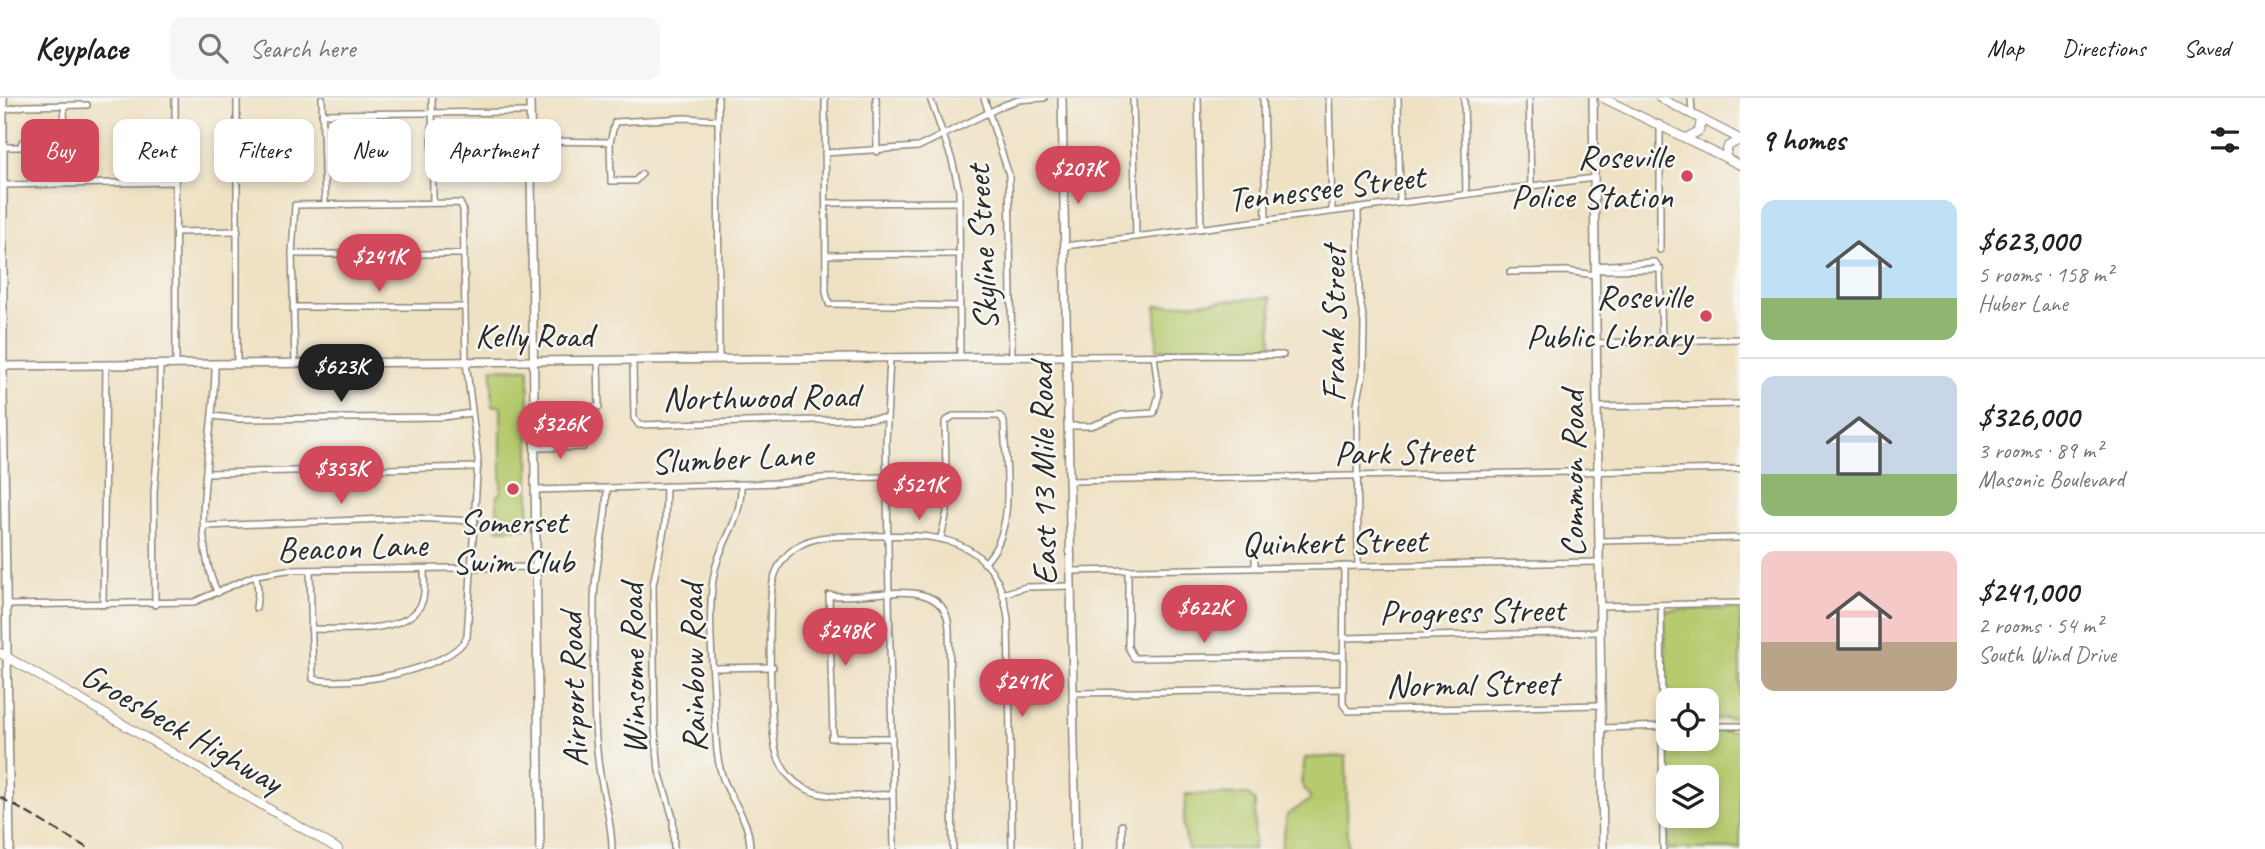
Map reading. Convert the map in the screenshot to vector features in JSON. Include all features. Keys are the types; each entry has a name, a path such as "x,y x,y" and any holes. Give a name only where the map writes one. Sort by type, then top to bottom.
{"main road":[{"path":"1603,98 1740,165"},
{"path":"1660,98 1740,139"},
{"path":"1686,138 1699,131 1701,119"},
{"path":"1725,157 1728,146 1740,139"},
{"name":"Groesbeck Highway","path":"3,654 338,849"}],"street":[{"path":"3,98 1,366 6,605 3,654 10,849"},
{"path":"175,98 177,365"},
{"path":"237,98 237,364"},
{"path":"322,98 325,202"},
{"path":"432,98 433,201"},
{"path":"530,98 530,119"},
{"path":"718,98 719,359"},
{"path":"825,98 826,292 829,304 960,306"},
{"path":"876,98 877,152"},
{"path":"930,98 955,169 959,202 960,357"},
{"name":"Skyline Street","path":"984,98 1004,155 1010,189 1012,356"},
{"path":"825,153 908,150 1018,100 1044,98"},
{"name":"East 13 Mile Road","path":"1062,98 1076,849"},
{"path":"1133,98 1136,237"},
{"path":"1198,98 1201,229"},
{"path":"1263,98 1266,220"},
{"path":"1329,98 1332,211"},
{"path":"1398,98 1400,203"},
{"path":"1464,98 1466,194"},
{"path":"1529,98 1531,186"},
{"name":"Common Road","path":"1593,98 1602,849"},
{"path":"1691,98 1692,114"},
{"path":"3,146 20,147 22,142 33,140 65,140 64,105"},
{"path":"3,110 24,106 87,105"},
{"path":"322,114 530,112"},
{"path":"642,174 635,181 611,181 610,142 612,126 618,121 684,118 718,120"},
{"path":"1660,124 1660,250"},
{"path":"561,141 610,142"},
{"name":"Tennessee Street","path":"1065,246 1594,178"},
{"path":"532,182 540,849"},
{"path":"3,185 175,183"},
{"path":"295,363 292,254 295,205 325,202 460,203 466,362 478,467 469,631 464,643 455,651 379,678 313,679 310,570"},
{"path":"826,203 959,202"},
{"name":"Frank Street","path":"1358,208 1359,292 1364,323 1363,375 1357,404 1358,566"},
{"path":"176,232 238,231"},
{"path":"292,254 464,254"},
{"path":"826,255 960,254"},
{"path":"1510,272 1660,269 1662,341"},
{"path":"293,307 465,307"},
{"path":"1597,343 1740,339"},
{"path":"1067,356 1283,355"},
{"name":"Kelly Road","path":"1,366 1067,356"},
{"path":"1069,426 1091,426 1121,415 1154,413 1159,394 1154,356"},
{"path":"890,357 887,477 894,849"},
{"path":"536,421 573,419 577,407 599,407 598,360"},
{"name":"Northwood Road","path":"634,362 636,423 887,418"},
{"path":"215,364 213,416 206,473 205,526 206,568 218,593"},
{"path":"103,605 106,365"},
{"path":"155,605 154,492 159,436 160,365"},
{"path":"1598,407 1740,404"},
{"path":"213,416 239,419 429,417 470,412"},
{"path":"941,537 947,512 947,418 974,415 1002,417 1005,528 997,549 984,563"},
{"path":"537,448 583,447"},
{"path":"206,473 478,467"},
{"name":"Park Street","path":"1069,481 1740,468"},
{"name":"Slumber Lane","path":"537,491 887,477"},
{"name":"Rainbow Road","path":"741,484 739,515 722,548 713,581 713,668 719,765 728,790 748,825 750,849"},
{"name":"Winsome Road","path":"666,486 665,525 653,585 655,729 659,771 673,818 674,849"},
{"name":"Airport Road","path":"607,488 606,518 596,564 594,603 597,749 611,819 612,849"},
{"path":"205,526 398,518 475,521"},
{"path":"893,794 828,795 798,784 783,768 775,749 773,581 783,560 801,544 824,537 941,537 964,547 984,563 1002,594 1007,619 1012,849"},
{"path":"1255,537 1255,567"},
{"path":"1599,541 1740,538"},
{"name":"Quinkert Street","path":"1070,571 1598,562"},
{"path":"1343,689 1344,566"},
{"name":"Beacon Lane","path":"6,605 155,605 194,602 256,575 310,570 537,567"},
{"path":"311,629 371,629 412,615 424,596 424,569"},
{"path":"1128,570 1128,647 1133,658 1343,656"},
{"path":"256,575 256,608"},
{"path":"1002,594 1026,587 1070,586"},
{"path":"892,738 831,738 829,595 926,595 940,602 947,614 953,849"},
{"path":"1599,606 1740,603"},
{"path":"1661,605 1664,688"},
{"name":"Progress Street","path":"1345,638 1599,632"},
{"path":"713,668 773,667"},
{"name":"Normal Street","path":"1073,693 1343,689 1345,710 1459,710 1600,705"},
{"path":"1600,727 1656,726"},
{"path":"1719,726 1740,726"},
{"path":"1664,849 1665,751"},
{"path":"1122,825 1122,849"}],"green space":[{"path":"1271,297 1272,349 1157,349 1156,306"},
{"path":"492,368 529,369 529,528 497,529 497,495 501,494 501,406 492,406"},
{"path":"1740,609 1740,718 1719,719 1719,688 1665,688 1665,610"},
{"path":"1740,731 1740,849 1668,849 1668,828 1719,828 1719,765 1668,765 1668,751 1719,751 1719,732"},
{"path":"1346,756 1348,849 1281,849 1287,815 1311,799 1301,783 1305,758"},
{"path":"1186,794 1248,795 1255,801 1254,849 1188,849 1183,826"}],"railway":[{"path":"0,797 89,849"}],"place":[{"name":"Roseville Police Station","path":"1687,176"},
{"name":"Roseville Public Library","path":"1706,316"},
{"name":"Somerset Swim Club","path":"513,489"}]}
